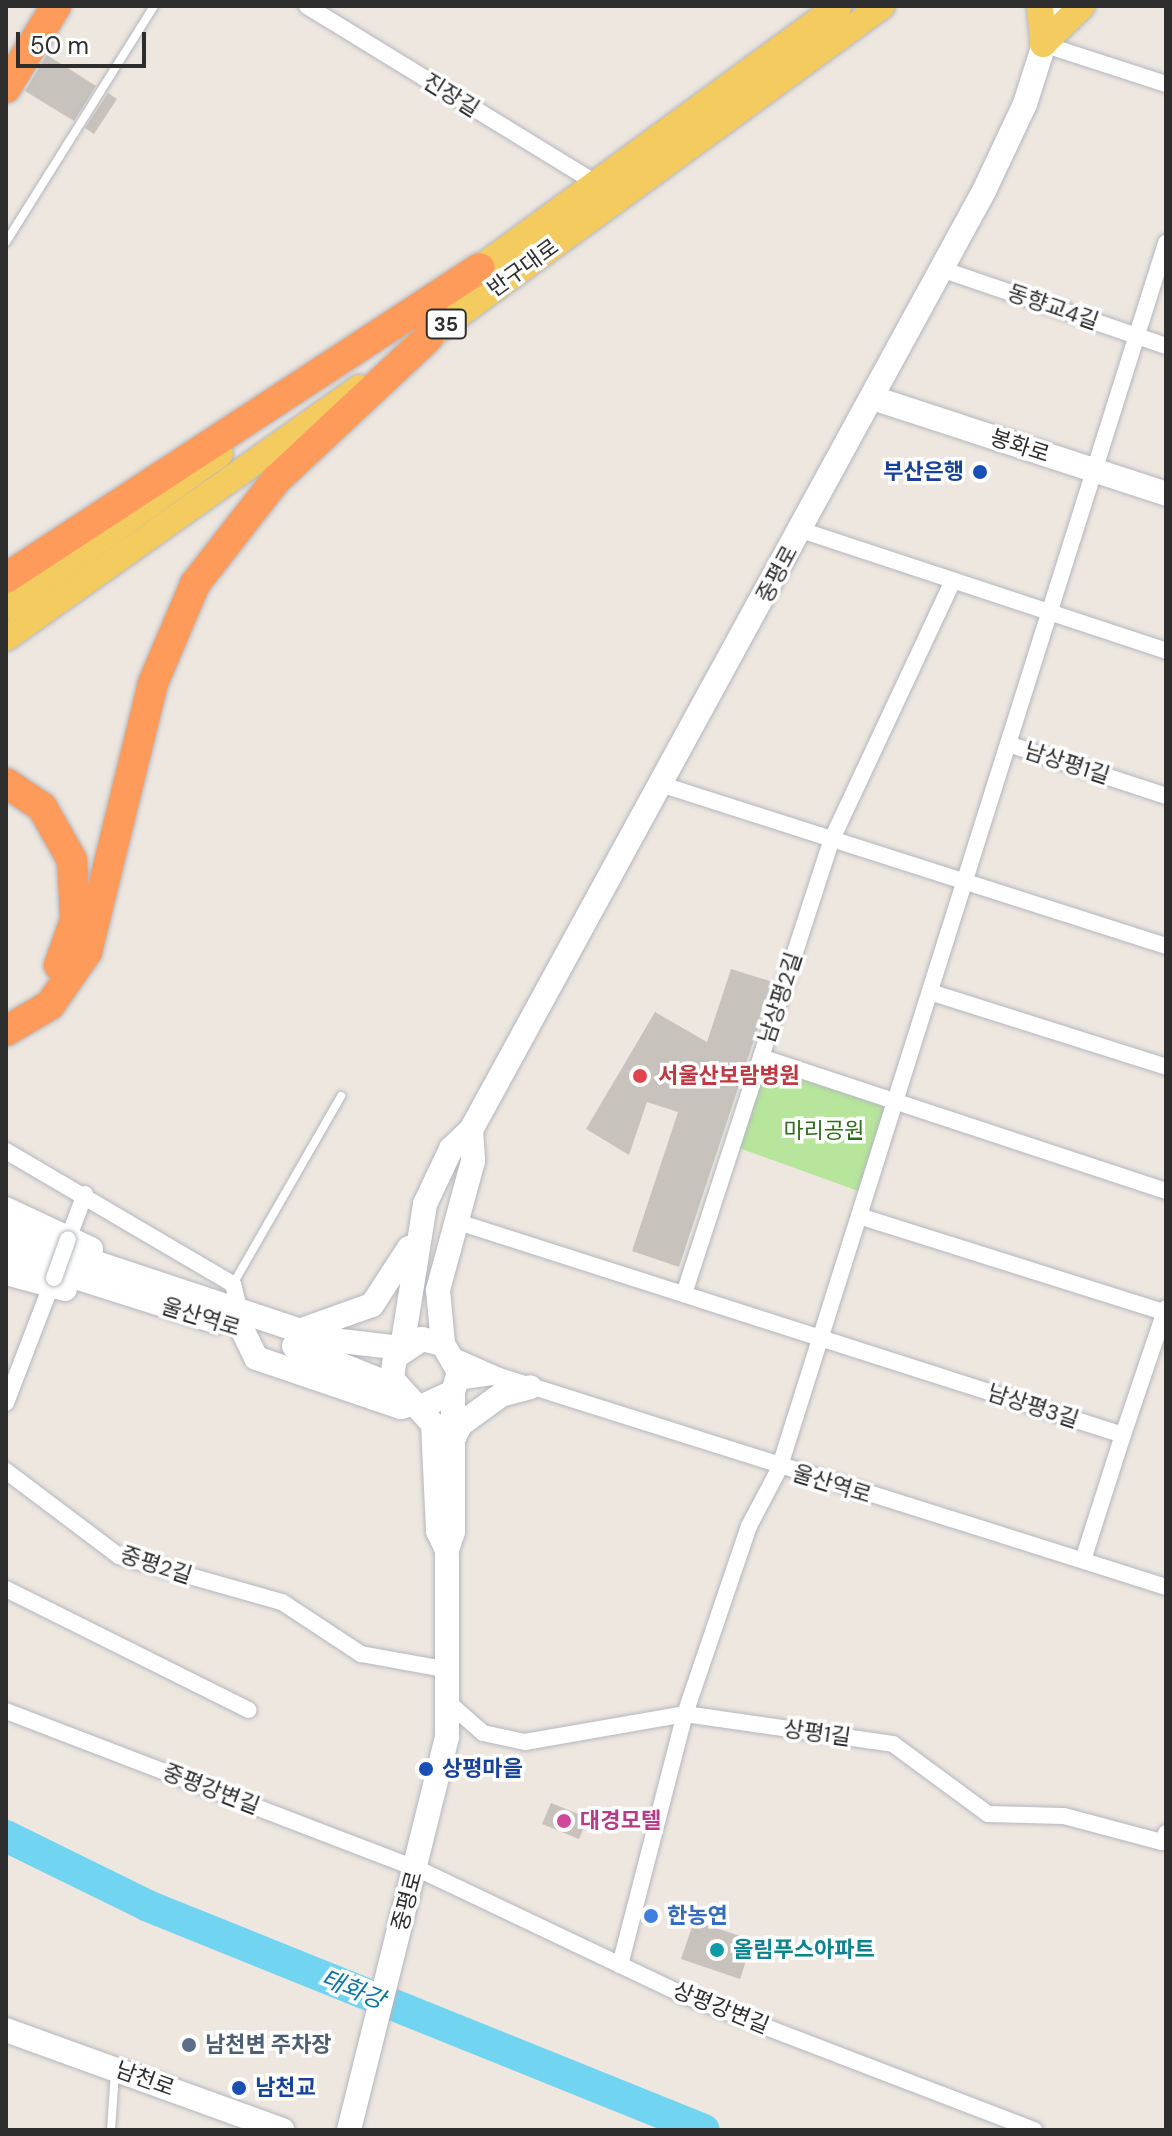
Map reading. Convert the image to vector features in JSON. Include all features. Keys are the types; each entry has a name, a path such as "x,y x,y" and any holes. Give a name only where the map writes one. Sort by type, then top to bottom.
{"highway":[{"path":"6,62 40,6"},
{"path":"6,88 56,6"},
{"path":"6,578 480,268"},
{"path":"6,1031 50,1005 87,952 153,683 195,584 276,480 429,337"},
{"path":"6,783 42,807 61,834 77,906 57,968 6,1011"}],"main road":[{"name":"반구대로","path":"6,607 480,268 839,6"},
{"name":"반구대로","path":"6,638 429,337 882,6"},
{"path":"1040,6 1043,44"},
{"name":"중평로","path":"417,1231 451,1149 471,1130 663,785 941,269 1025,104 1056,6"},
{"path":"1043,44 1082,6"},
{"name":"봉화로","path":"873,398 1166,494"},
{"path":"447,1550 455,1387 438,1290 473,1161 471,1130"},
{"path":"6,1209 69,1238 149,1293"},
{"path":"299,1331 372,1305 417,1231"},
{"path":"417,1231 402,1348 392,1367 394,1386 418,1405 437,1441 438,1531 447,1550"},
{"name":"울산역로","path":"6,1233 149,1293"},
{"name":"울산역로","path":"6,1255 241,1321 394,1386"},
{"path":"6,1273 52,1282 149,1293"},
{"path":"241,1321 256,1358 332,1386 418,1405 455,1387"},
{"name":"울산역로","path":"241,1321 402,1348"},
{"path":"402,1348 422,1339 449,1350"},
{"path":"452,1441 461,1424 501,1395 530,1387"},
{"name":"중평로","path":"351,2125 438,1786 449,1703 447,1550"},
{"name":"남천로","path":"6,2030 283,2130"}],"street":[{"name":"진장길","path":"307,6 596,183"},
{"path":"1043,44 1166,84"},
{"name":"남상평1길","path":"1166,243 1008,744 1166,796"},
{"name":"동향교4길","path":"941,269 1166,346"},
{"path":"801,530 1166,651"},
{"path":"832,839 953,581"},
{"path":"620,1965 685,1714 749,1526 779,1469 1008,744"},
{"path":"663,785 1166,946"},
{"name":"남상평2길","path":"684,1294 832,839"},
{"path":"930,992 1166,1067"},
{"path":"761,1057 1166,1191"},
{"name":"울산역로","path":"6,1151 85,1194 233,1284 241,1321"},
{"path":"6,1403 85,1194"},
{"path":"859,1216 1166,1311 1083,1560"},
{"name":"남상평3길","path":"455,1221 1123,1435"},
{"name":"울산역로","path":"449,1350 499,1376 530,1387 779,1469 1166,1587"},
{"path":"455,1387 499,1376"},
{"name":"중평2길","path":"6,1471 119,1556 282,1602 361,1654 449,1670"},
{"path":"6,1589 249,1710"},
{"name":"상평1길","path":"449,1703 483,1733 525,1742 685,1714 893,1744 988,1814 1064,1816 1162,1842 1166,1833"},
{"name":"중평강변길","path":"6,1711 413,1878"},
{"name":"상평강변길","path":"413,1878 620,1965 1034,2130"}],"lane":[{"path":"6,242 154,6"},
{"path":"233,1284 341,1096"},
{"path":"111,2130 115,2067"}],"green space":[{"name":"마리공원","path":"763,1065 888,1105 861,1192 736,1147"}],"building":[{"path":"47,55 96,86 74,121 25,91"},
{"path":"108,93 117,99 94,134 85,128"},
{"name":"서울산보람병원","path":"731,969 773,982 679,1267 632,1251 678,1112 647,1102 629,1155 586,1129 655,1012 707,1042"},
{"path":"551,1803 588,1818 579,1839 542,1824"},
{"name":"올림푸스아파트","path":"694,1921 753,1940 740,1979 681,1959"}],"waterway":[{"name":"태화강","path":"6,1836 148,1906 704,2130"}],"place":[{"name":"부산은행","path":"980,472"},
{"name":"서울산보람병원","path":"640,1076"},
{"name":"상평마을","path":"426,1769"},
{"name":"대경모텔","path":"564,1821"},
{"name":"한농연","path":"651,1916"},
{"name":"올림푸스아파트","path":"717,1950"},
{"name":"남천변 주차장","path":"189,2045"},
{"name":"남천교","path":"239,2088"}]}
